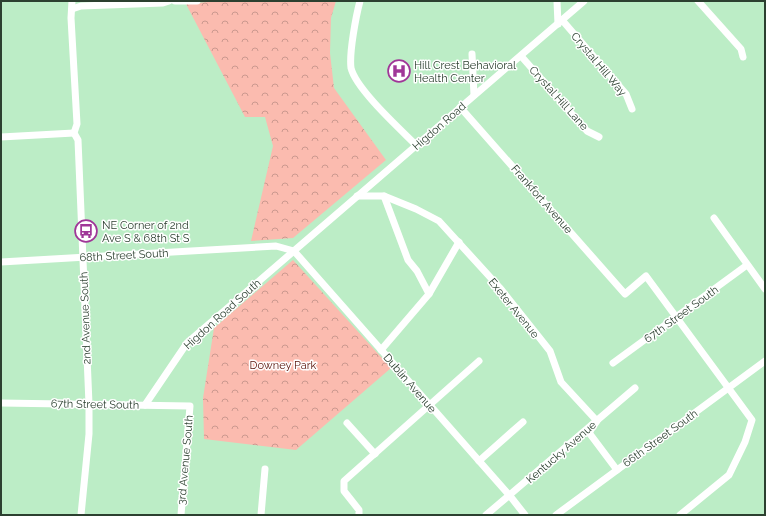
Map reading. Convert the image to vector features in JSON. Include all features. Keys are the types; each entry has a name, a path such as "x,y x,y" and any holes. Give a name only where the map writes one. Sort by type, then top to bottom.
{"street":[{"path":"72,5 163,3 169,1"},
{"path":"175,1 197,1"},
{"path":"360,1 351,57 352,68 360,86 416,145"},
{"path":"557,1 560,22"},
{"name":"Higdon Road","path":"294,251 584,1"},
{"path":"698,1 741,50 743,57"},
{"name":"2nd Avenue South","path":"72,5 71,18 77,124 74,133 78,140 89,404 89,434 81,515"},
{"name":"Crystal Hill Way","path":"560,22 626,94 632,109"},
{"path":"472,54 474,95"},
{"name":"Crystal Hill Lane","path":"521,56 586,131 599,137"},
{"name":"Frankfort Avenue","path":"460,107 625,294 646,276 676,317"},
{"path":"1,137 74,133"},
{"name":"Exeter Avenue","path":"357,196 384,196 416,208 439,221 500,288 550,351 561,382 597,421"},
{"path":"384,196 408,260 417,271 429,294"},
{"path":"714,218 765,289"},
{"path":"381,350 429,294 459,242"},
{"name":"68th Street South","path":"1,262 276,246 294,251"},
{"name":"Dublin Avenue","path":"294,251 510,496 525,515"},
{"name":"Higdon Road South","path":"144,405 187,343 294,251"},
{"name":"67th Street South","path":"613,362 747,265"},
{"path":"676,317 752,420 745,442 729,475 680,515"},
{"path":"359,515 359,510 344,490 344,480 479,361"},
{"name":"66th Street South","path":"556,515 765,361"},
{"name":"Kentucky Avenue","path":"486,515 635,388"},
{"name":"67th Street South","path":"1,403 190,406"},
{"name":"3rd Avenue South","path":"181,515 190,406"},
{"path":"597,421 590,431 590,434 617,470"},
{"path":"479,461 523,422"},
{"path":"347,423 375,454"},
{"path":"261,515 265,469"}],"green space":[{"path":"218,1 336,1 331,18 330,53 334,88 386,160 293,238 251,241 273,146 265,117 245,117 186,4"},
{"name":"Downey Park","path":"293,260 391,368 296,450 204,439 203,398 214,328"}],"place":[{"name":"Hill Crest Behavioral Health Center","path":"399,71"},
{"name":"NE Corner of 2nd Ave S & 68th St S","path":"86,231"}]}
